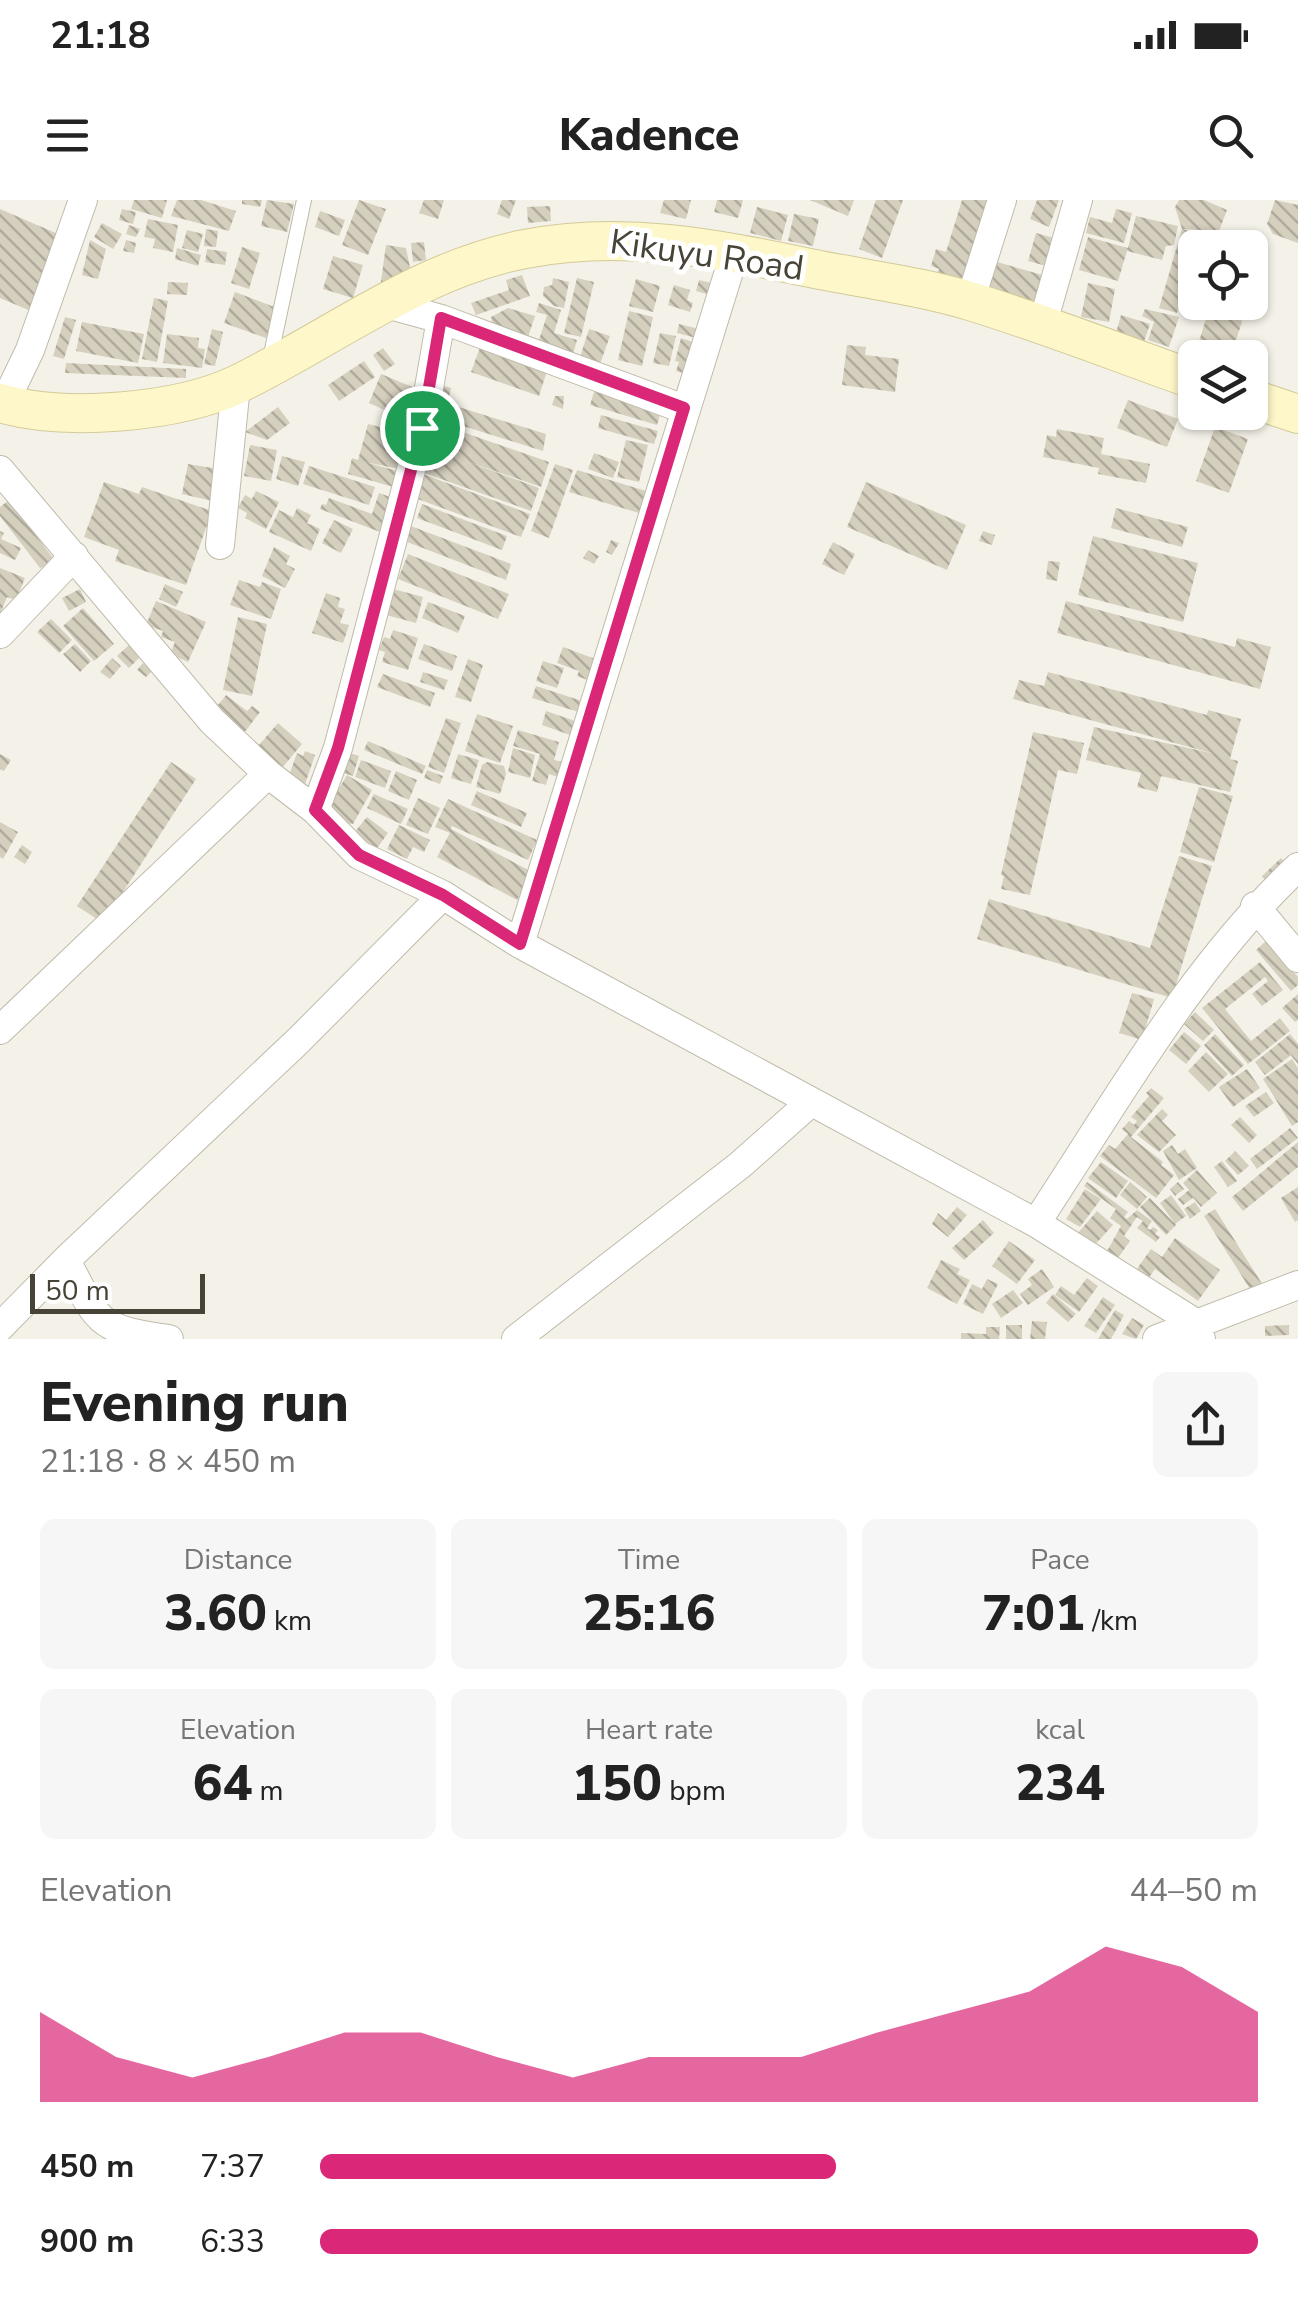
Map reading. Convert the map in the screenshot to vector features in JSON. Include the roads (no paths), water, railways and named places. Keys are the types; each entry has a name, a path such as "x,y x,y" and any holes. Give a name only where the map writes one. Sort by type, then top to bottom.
{"main road":[{"name":"Kikuyu Road","path":"2,404 73,415 173,403 236,385 383,303 453,272 520,250 590,239 660,242 735,252 970,302 1178,374"},
{"path":"1268,404 1298,414"}],"street":[{"path":"2,404 30,350 83,200"},
{"path":"970,302 1002,200"},
{"path":"1042,326 1078,200"},
{"path":"520,944 735,252"},
{"path":"383,303 441,318 684,408"},
{"path":"315,810 338,748 418,446 441,318"},
{"path":"220,544 236,385"},
{"path":"0,470 212,722 268,774 315,810 359,855 443,895 520,944 1036,1223 1199,1332"},
{"path":"0,634 74,556"},
{"path":"0,1030 268,774"},
{"path":"1036,1223 1182,1002 1256,906 1298,867"},
{"path":"0,1328 66,1260 299,1040 443,895"},
{"path":"1256,906 1298,958"},
{"path":"516,1339 740,1165 812,1102"},
{"path":"66,1260 102,1322 122,1332 169,1339"},
{"path":"1157,1339 1199,1332 1268,1294 1298,1285"}],"lane":[{"path":"269,365 304,200"}]}
